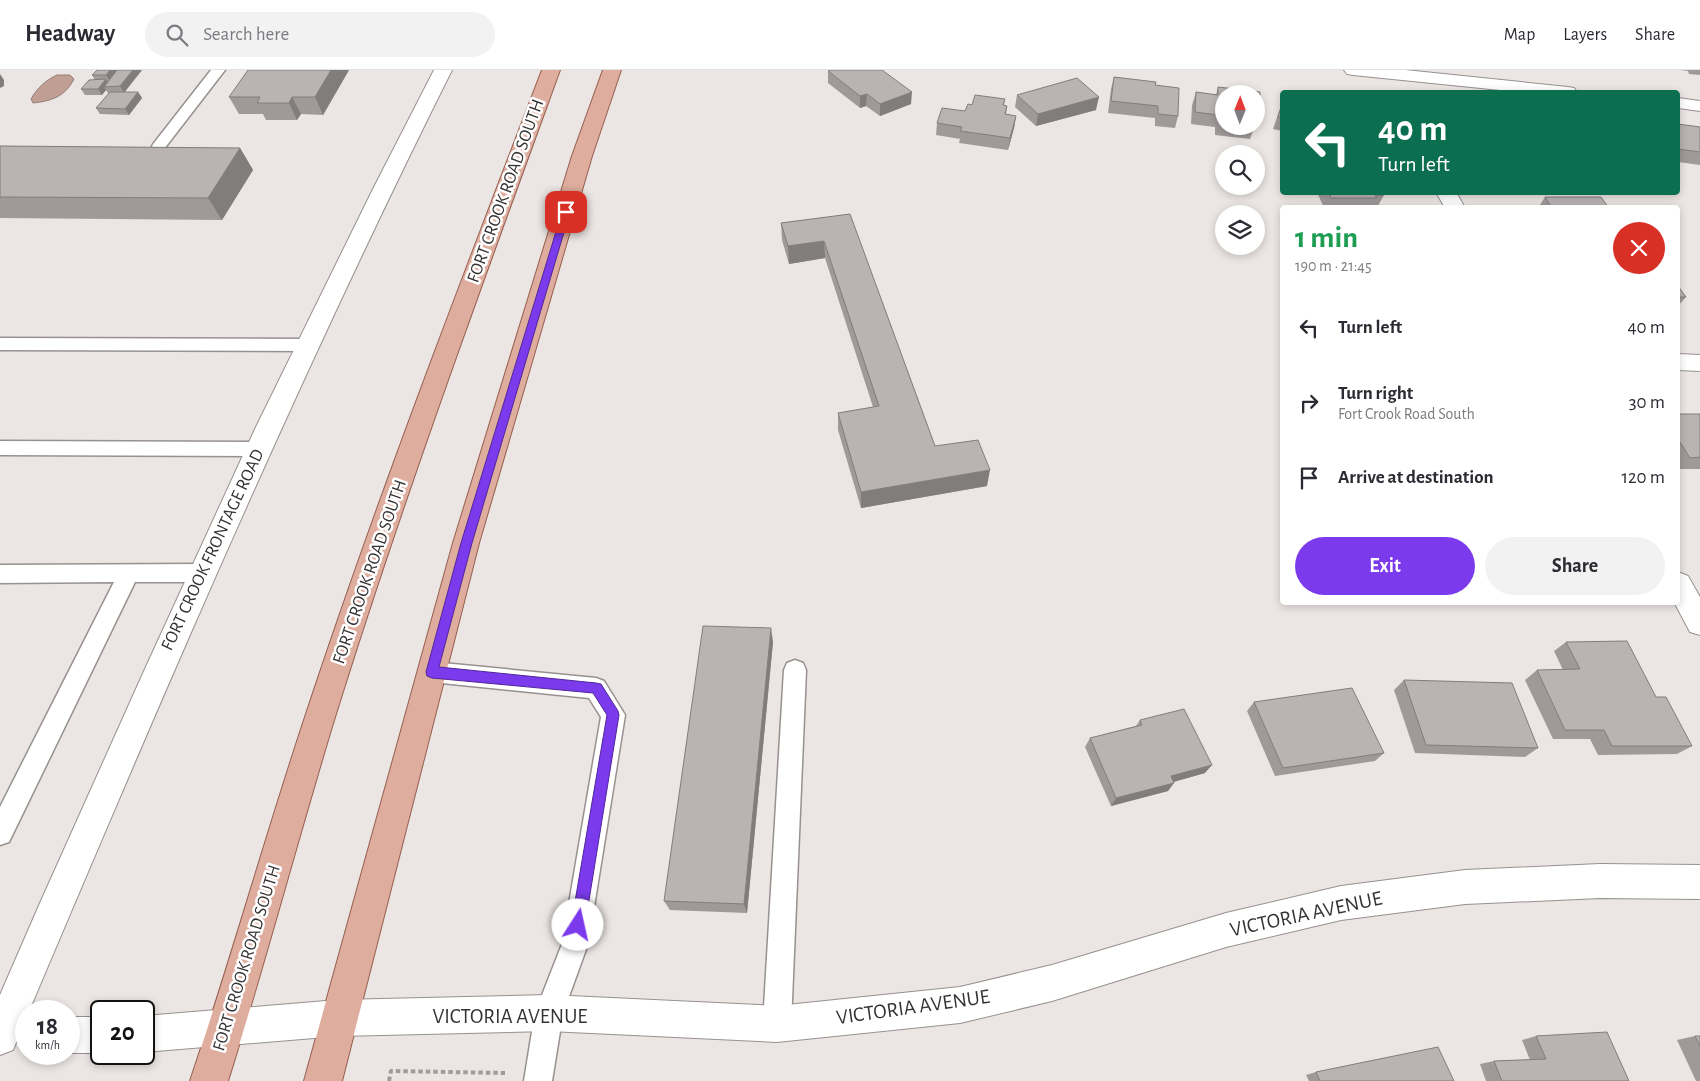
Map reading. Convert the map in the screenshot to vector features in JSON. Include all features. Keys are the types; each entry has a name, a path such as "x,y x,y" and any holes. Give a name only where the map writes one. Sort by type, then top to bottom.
{"main road":[{"name":"FORT CROOK ROAD SOUTH","path":"209,1081 327,698 413,446 478,264 551,70"},
{"path":"322,1081 478,505 582,156 612,70"}],"street":[{"name":"FORT CROOK FRONTAGE ROAD","path":"0,1037 201,573 402,149 443,70"},
{"path":"1353,70 1550,90"},
{"path":"1375,71 1387,90"},
{"path":"1680,103 1700,106"},
{"path":"1680,362 1700,363"},
{"path":"1680,588 1700,623"},
{"name":"VICTORIA AVENUE","path":"155,1033 338,1018 549,1013 777,1024 960,1005 1052,983 1226,930 1341,903 1465,887 1600,881 1700,882"},
{"path":"0,1037 15,1036"}],"lane":[{"path":"159,146 218,70"},
{"path":"0,344 308,345"},
{"path":"0,448 259,449"},
{"path":"0,833 129,573"},
{"path":"0,574 201,573"},
{"path":"777,1024 795,670"},
{"path":"432,672 596,688 613,715 575,944 549,1013 538,1078"}],"path":[{"path":"389,1081 391,1071 538,1078"}],"shaded area":[{"path":"57,75 70,75 74,79 66,90 57,97 33,103 31,99 39,88"}],"building":[{"path":"97,70 110,70 106,75 92,75"},
{"path":"117,70 133,70 120,86 104,87"},
{"path":"248,70 331,70 315,97 292,97 289,103 257,103 260,97 229,97"},
{"path":"882,70 912,92 880,104 867,94 860,96 828,71"},
{"path":"1114,77 1156,82 1155,85 1179,88 1178,116 1158,114 1158,106 1111,101"},
{"path":"1077,78 1099,97 1038,114 1017,95"},
{"path":"106,79 98,89 81,89 89,80"},
{"path":"110,92 138,92 125,109 96,108"},
{"path":"1196,92 1215,95 1215,114 1195,112"},
{"path":"975,95 1005,99 1003,105 1007,106 1005,114 1016,116 1010,138 960,131 962,127 937,123 942,108 965,111 968,104 972,105"},
{"path":"1680,124 1700,127 1700,152 1680,149"},
{"path":"0,146 240,148 208,198 0,197"},
{"path":"1330,195 1375,195 1377,198 1331,198"},
{"path":"1545,197 1601,197 1607,205 1550,205"},
{"path":"850,214 935,446 978,440 990,470 861,492 838,413 879,406 824,241 788,246 781,223"},
{"path":"1680,289 1686,297 1680,297"},
{"path":"1680,414 1700,414 1700,457 1690,458 1680,442"},
{"path":"703,626 771,628 744,904 664,901"},
{"path":"1627,641 1656,697 1666,697 1692,746 1612,746 1604,730 1565,730 1537,670 1580,669 1566,642"},
{"path":"1404,680 1512,683 1538,748 1426,745"},
{"path":"1352,688 1384,753 1283,768 1254,702"},
{"path":"1184,709 1212,765 1171,776 1174,783 1116,798 1090,738 1142,725 1140,720"},
{"path":"1607,1032 1629,1081 1502,1081 1494,1061 1546,1059 1536,1036"},
{"path":"1695,1036 1700,1036 1700,1046"},
{"path":"1438,1047 1454,1081 1320,1081 1316,1072"}],"route":[{"path":"566,212 466,543 432,672 596,688 613,715 578,925"}]}
